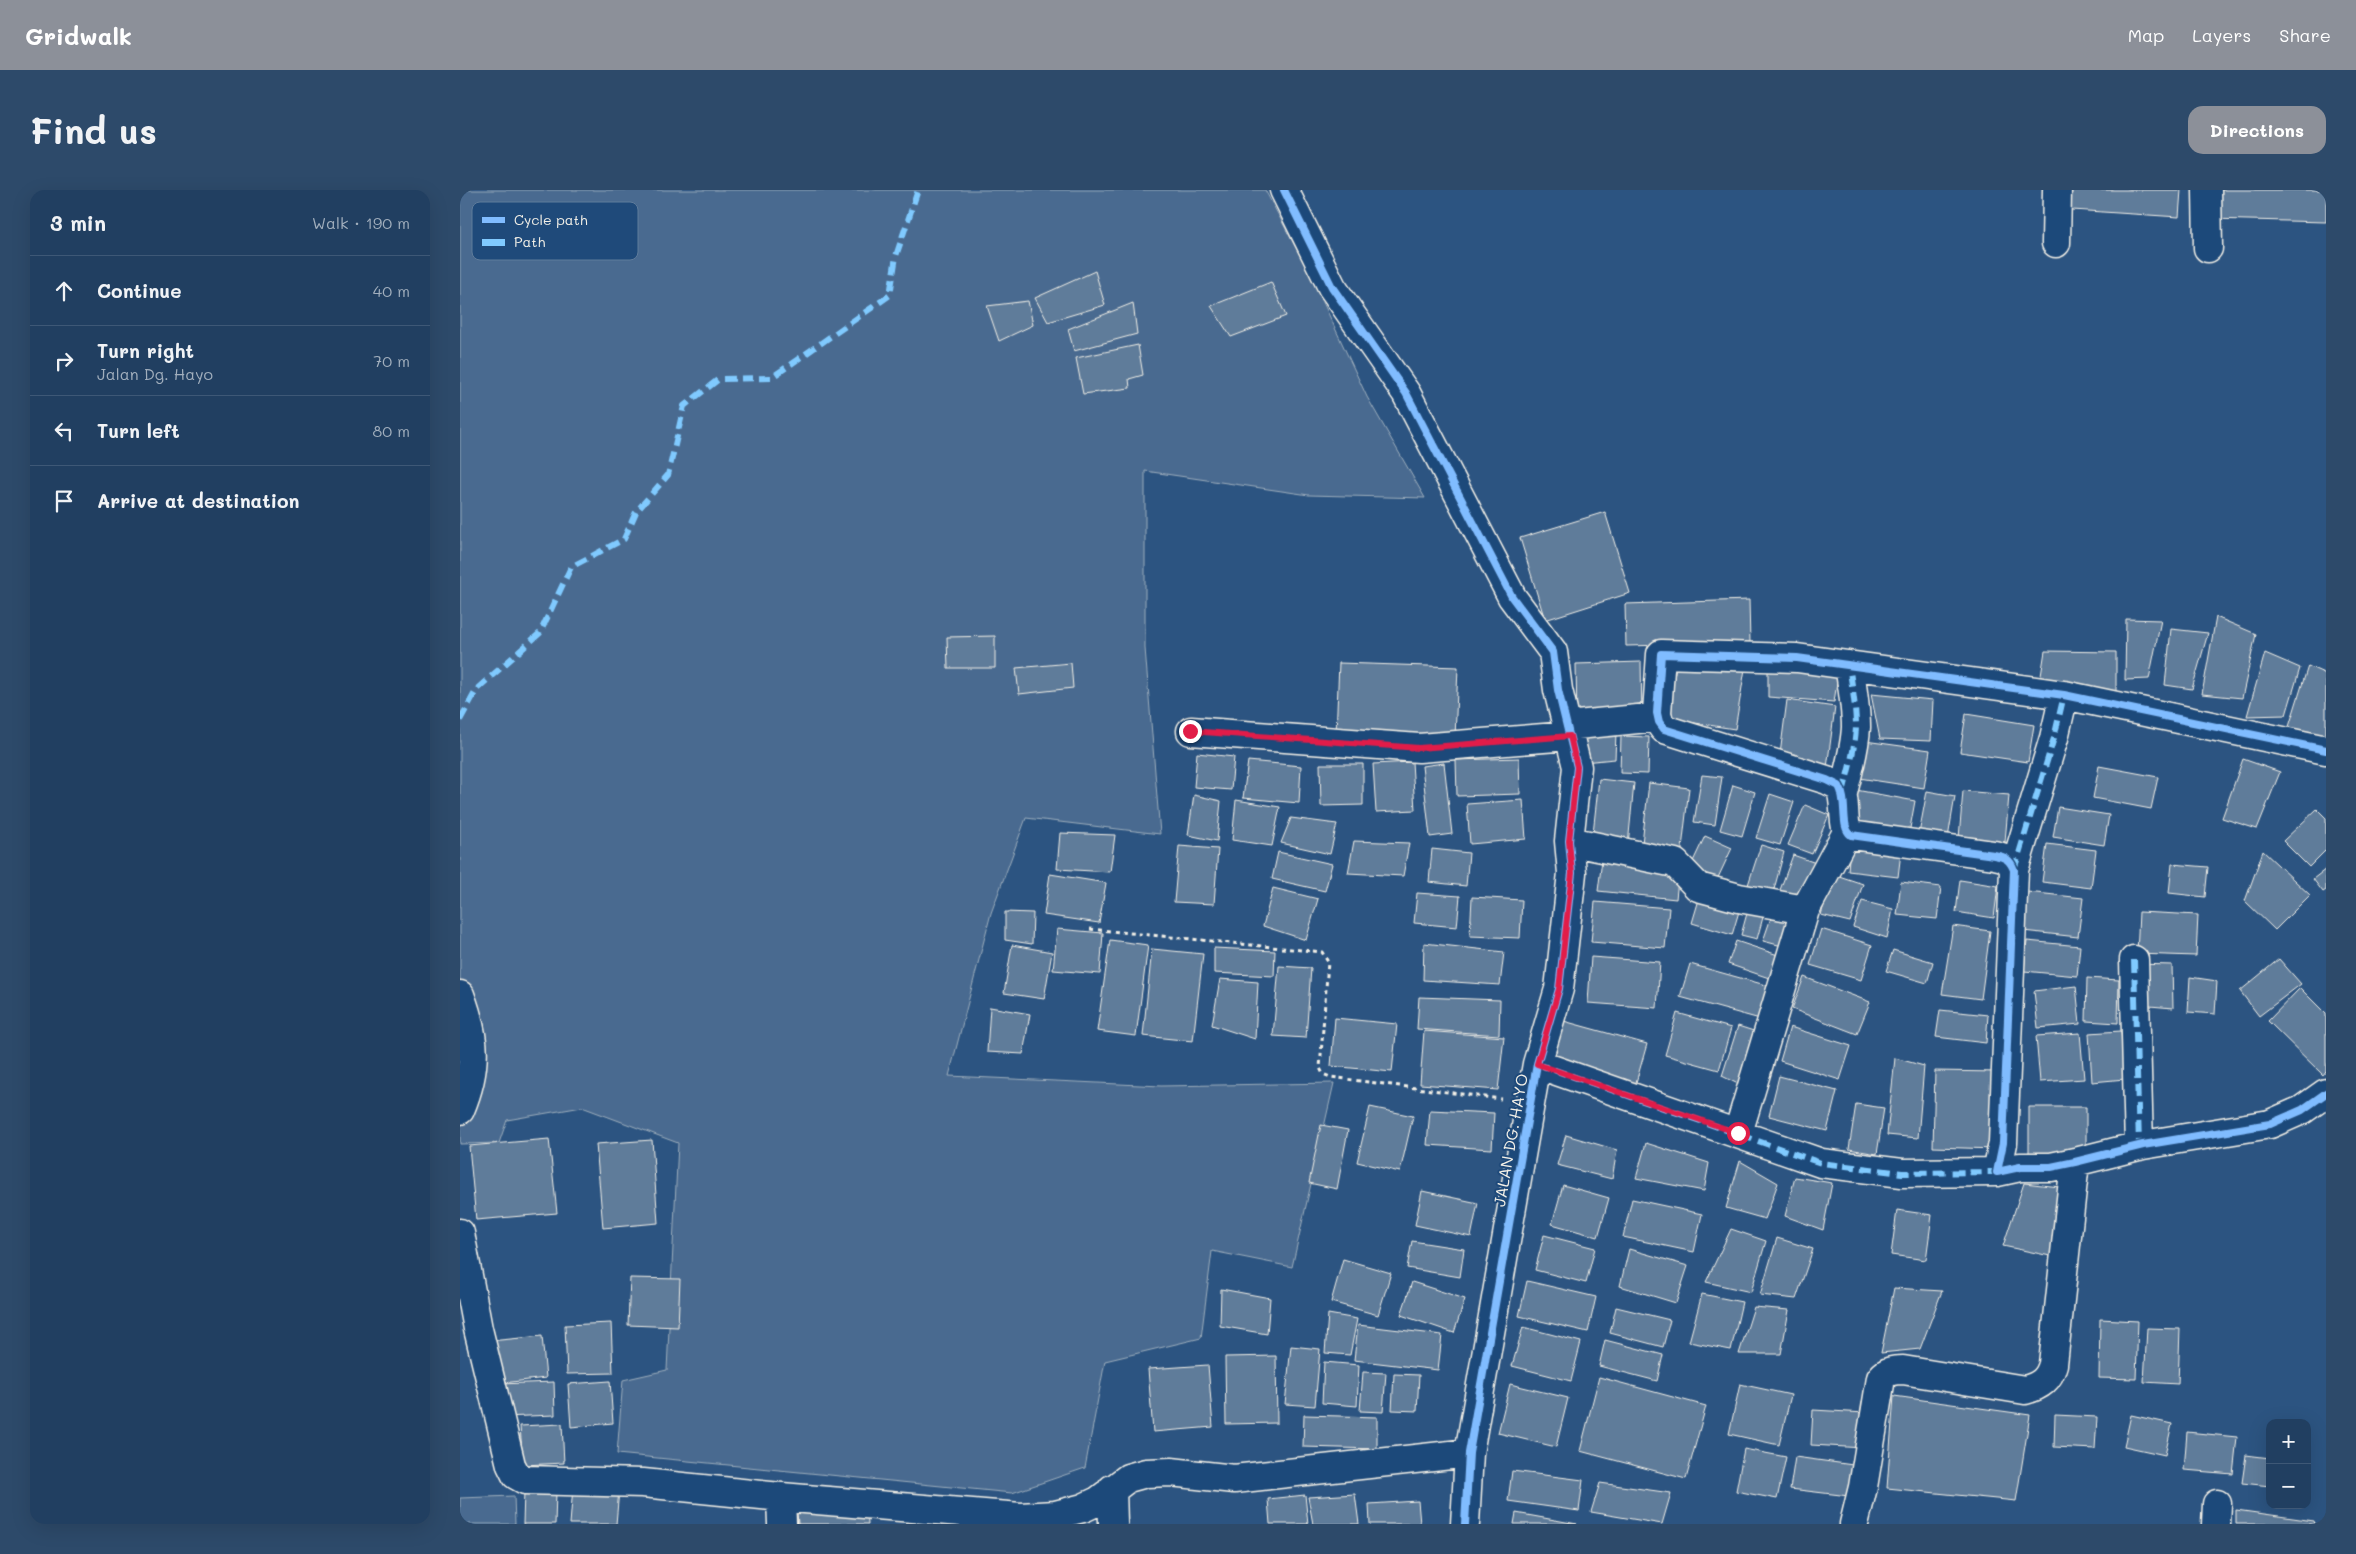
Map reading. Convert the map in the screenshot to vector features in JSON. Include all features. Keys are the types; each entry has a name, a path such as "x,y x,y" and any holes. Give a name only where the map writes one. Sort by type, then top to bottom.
{"street":[{"path":"2056,243 2057,190"},
{"path":"2207,190 2208,248"},
{"name":"JALAN DG. HAYO","path":"1293,195 1332,287 1406,393 1512,597 1552,652 1577,767 1569,841 1572,873 1559,989 1537,1064 1532,1102 1469,1453 1465,1524"},
{"path":"1843,793 1839,786 1827,780 1664,730 1658,717 1661,654 1797,658 2064,695 2326,750"},
{"path":"1738,1133 1805,910 1847,832 1843,793 1853,752 1856,729 1849,665"},
{"path":"1997,1172 2003,1143 2014,870 2054,738 2064,695"},
{"path":"1190,731 1419,748 1568,731 1658,717"},
{"path":"1847,832 1860,838 2000,856 2007,858 2014,870"},
{"path":"1569,841 1674,863 1698,887 1722,894 1805,910"},
{"path":"2134,960 2139,1146"},
{"path":"460,995 470,1023 474,1056 471,1078 460,1110"},
{"path":"1537,1064 1821,1163 1902,1173 1997,1172 2020,1167 2051,1166 2075,1162 2139,1146 2270,1124 2302,1110 2326,1093"},
{"path":"1854,1524 1863,1487 1880,1378 1885,1373 1891,1370 1902,1370 2025,1390 2040,1385 2047,1379 2053,1364 2075,1162"},
{"path":"460,1233 493,1396 510,1465 516,1475 525,1480 644,1483 781,1497 950,1518 1020,1517 1055,1515 1083,1508 1098,1501 1128,1478 1146,1473 1171,1472 1234,1479 1469,1453"},
{"path":"1112,1489 1113,1524"},
{"path":"781,1497 782,1524"}],"path":[{"path":"1090,929 1322,952 1328,962 1320,1068 1323,1074 1330,1077 1532,1102"}],"shaded area":[{"path":"460,190 1265,190 1309,272 1367,397 1425,498 1309,495 1145,471 1145,648 1160,834 1026,818 991,913 949,1076 1161,1086 1334,1083 1292,1267 1212,1251 1201,1338 1105,1361 1085,1468 1012,1493 617,1454 623,1380 667,1370 678,1143 582,1107 507,1120 499,1143 460,1144"},
{"path":"514,1496 515,1524 460,1524 460,1498"}],"building":[{"path":"2059,190 2181,190 2179,217 2057,209"},
{"path":"2210,190 2326,190 2326,222 2209,219"},
{"path":"1095,271 1105,305 1048,322 1035,298"},
{"path":"1271,282 1286,316 1231,337 1211,306"},
{"path":"1028,301 1033,325 999,341 987,306"},
{"path":"1133,303 1137,334 1074,351 1068,329"},
{"path":"1138,345 1143,375 1129,379 1130,388 1083,394 1076,358"},
{"path":"1605,512 1630,593 1545,620 1520,538"},
{"path":"1749,600 1750,643 1626,646 1625,604"},
{"path":"2216,617 2256,634 2242,698 2202,694"},
{"path":"2126,619 2161,620 2149,679 2125,680"},
{"path":"2171,629 2208,633 2192,689 2165,685"},
{"path":"995,636 995,668 948,668 947,637"},
{"path":"2045,651 2116,652 2116,692 2040,682"},
{"path":"2265,653 2300,668 2286,715 2247,716"},
{"path":"1677,658 1745,669 1735,729 1668,719"},
{"path":"1641,662 1642,718 1577,720 1576,664"},
{"path":"1071,663 1073,688 1019,694 1016,668"},
{"path":"1339,663 1458,667 1455,738 1336,733"},
{"path":"1768,666 1839,669 1834,702 1768,697"},
{"path":"2308,666 2326,674 2326,739 2287,733"},
{"path":"1871,694 1933,700 1931,741 1880,739"},
{"path":"1787,700 1835,707 1827,768 1779,762"},
{"path":"1966,714 2034,725 2028,762 1960,752"},
{"path":"1616,732 1615,759 1583,762 1583,733"},
{"path":"1621,736 1649,737 1648,774 1620,773"},
{"path":"1865,741 1930,750 1924,788 1859,778"},
{"path":"1197,753 1234,757 1231,790 1194,787"},
{"path":"1519,758 1520,794 1457,796 1456,760"},
{"path":"2243,759 2280,772 2257,829 2222,818"},
{"path":"1248,761 1301,766 1299,803 1243,798"},
{"path":"1412,762 1415,810 1376,812 1373,764"},
{"path":"1444,763 1452,834 1430,837 1422,766"},
{"path":"1320,764 1363,764 1363,805 1321,806"},
{"path":"2099,766 2158,777 2151,809 2093,798"},
{"path":"1702,775 1722,777 1715,825 1694,822"},
{"path":"1599,779 1634,783 1628,845 1592,842"},
{"path":"1649,783 1689,788 1681,857 1641,852"},
{"path":"1733,785 1755,792 1742,836 1720,830"},
{"path":"1856,790 1915,801 1908,839 1850,829"},
{"path":"1927,791 1955,796 1947,844 1918,839"},
{"path":"1963,791 2009,795 2005,842 1959,838"},
{"path":"1770,794 1794,802 1780,845 1756,838"},
{"path":"1194,795 1221,801 1217,841 1188,835"},
{"path":"1236,800 1280,807 1272,846 1232,840"},
{"path":"1523,800 1526,839 1470,844 1467,804"},
{"path":"1805,805 1829,815 1812,854 1788,845"},
{"path":"2058,807 2109,815 2104,845 2053,837"},
{"path":"2317,809 2326,818 2326,850 2309,867 2283,841"},
{"path":"1291,818 1337,824 1330,854 1281,843"},
{"path":"1060,833 1115,835 1110,872 1057,869"},
{"path":"1705,836 1732,848 1715,884 1688,872"},
{"path":"1354,841 1409,843 1403,876 1348,873"},
{"path":"2047,844 2096,850 2091,888 2042,882"},
{"path":"1761,845 1784,852 1772,897 1746,891"},
{"path":"1179,846 1218,849 1214,904 1174,902"},
{"path":"1850,846 1901,852 1898,877 1848,871"},
{"path":"1432,849 1469,853 1466,886 1429,882"},
{"path":"2263,851 2310,895 2275,930 2245,901"},
{"path":"1278,852 1332,864 1325,891 1272,879"},
{"path":"1793,855 1816,863 1800,906 1777,898"},
{"path":"1602,860 1679,869 1676,899 1598,891"},
{"path":"2172,864 2208,867 2205,897 2169,893"},
{"path":"2326,869 2326,890 2323,892 2313,879"},
{"path":"1050,874 1106,883 1099,923 1044,915"},
{"path":"1833,874 1863,884 1850,922 1821,915"},
{"path":"1960,880 1998,886 1994,918 1956,912"},
{"path":"1901,882 1941,887 1937,919 1897,915"},
{"path":"1273,888 1318,899 1306,940 1263,926"},
{"path":"2027,892 2083,898 2078,937 2023,931"},
{"path":"1417,893 1460,896 1457,927 1414,923"},
{"path":"1700,896 1740,908 1732,935 1692,923"},
{"path":"1472,897 1522,900 1520,938 1470,936"},
{"path":"1862,901 1893,909 1887,938 1853,927"},
{"path":"1595,902 1669,908 1665,948 1591,942"},
{"path":"1749,906 1765,910 1757,939 1741,935"},
{"path":"1005,912 1033,913 1032,944 1005,940"},
{"path":"1773,912 1790,917 1782,946 1763,941"},
{"path":"2139,912 2198,915 2196,956 2137,954"},
{"path":"1953,926 1990,931 1981,999 1942,994"},
{"path":"1057,929 1103,933 1100,974 1053,970"},
{"path":"1821,929 1872,945 1861,980 1810,965"},
{"path":"1110,940 1148,945 1136,1036 1097,1031"},
{"path":"1736,941 1781,956 1772,979 1728,964"},
{"path":"2027,941 2080,946 2077,976 2024,971"},
{"path":"1424,943 1504,952 1500,985 1423,980"},
{"path":"1012,945 1052,952 1044,999 1004,993"},
{"path":"1214,948 1275,951 1274,976 1214,973"},
{"path":"1152,949 1203,954 1193,1041 1143,1036"},
{"path":"1893,950 1933,962 1927,983 1886,971"},
{"path":"1591,957 1660,962 1657,1008 1588,1003"},
{"path":"2279,959 2301,984 2259,1016 2240,991"},
{"path":"1690,964 1769,986 1760,1019 1680,997"},
{"path":"2136,964 2172,965 2173,1008 2138,1005"},
{"path":"1279,966 1311,968 1306,1038 1273,1036"},
{"path":"1804,977 1870,1002 1857,1034 1792,1009"},
{"path":"2190,977 2217,981 2215,1014 2188,1012"},
{"path":"2087,978 2119,980 2118,1023 2086,1021"},
{"path":"1220,979 1258,982 1255,1039 1212,1025"},
{"path":"2076,986 2080,1024 2038,1028 2034,991"},
{"path":"2300,988 2326,1014 2326,1071 2323,1075 2268,1021"},
{"path":"1419,997 1500,1000 1499,1035 1417,1029"},
{"path":"990,1007 1030,1014 1023,1054 987,1052"},
{"path":"1940,1010 1988,1015 1986,1043 1936,1037"},
{"path":"1677,1013 1731,1028 1719,1070 1665,1055"},
{"path":"1335,1018 1397,1024 1392,1072 1331,1066"},
{"path":"1560,1020 1647,1044 1635,1086 1548,1062"},
{"path":"1738,1026 1763,1034 1744,1087 1722,1076"},
{"path":"1790,1027 1851,1046 1840,1080 1780,1061"},
{"path":"1424,1031 1504,1037 1498,1090 1420,1084"},
{"path":"2121,1031 2125,1079 2092,1082 2089,1033"},
{"path":"2080,1033 2084,1079 2040,1082 2036,1036"},
{"path":"1895,1058 1924,1066 1918,1138 1887,1135"},
{"path":"1935,1071 1998,1072 1996,1149 1933,1147"},
{"path":"1779,1076 1837,1091 1827,1131 1769,1116"},
{"path":"1856,1104 1884,1108 1877,1154 1849,1149"},
{"path":"1370,1107 1413,1116 1400,1172 1357,1162"},
{"path":"2029,1107 2086,1107 2086,1156 2029,1156"},
{"path":"1430,1110 1494,1113 1492,1149 1427,1145"},
{"path":"1321,1125 1348,1130 1337,1189 1309,1183"},
{"path":"1566,1135 1617,1150 1612,1179 1557,1165"},
{"path":"549,1139 557,1213 476,1220 469,1146"},
{"path":"652,1140 658,1223 603,1228 596,1144"},
{"path":"1646,1143 1709,1163 1704,1191 1636,1178"},
{"path":"1740,1161 1778,1183 1765,1219 1726,1208"},
{"path":"1795,1177 1832,1183 1823,1230 1785,1216"},
{"path":"2024,1183 2060,1187 2055,1257 2003,1246"},
{"path":"1563,1185 1609,1198 1598,1237 1552,1224"},
{"path":"1422,1191 1478,1203 1471,1237 1415,1225"},
{"path":"1632,1199 1702,1214 1694,1252 1623,1237"},
{"path":"1897,1210 1932,1215 1926,1260 1891,1255"},
{"path":"1731,1229 1766,1241 1751,1292 1706,1282"},
{"path":"1544,1235 1595,1248 1586,1283 1535,1270"},
{"path":"1777,1238 1813,1249 1796,1299 1760,1295"},
{"path":"1412,1241 1464,1249 1460,1277 1407,1268"},
{"path":"1629,1249 1688,1266 1676,1303 1620,1286"},
{"path":"1343,1259 1391,1273 1378,1315 1331,1302"},
{"path":"630,1278 680,1279 678,1327 628,1325"},
{"path":"1527,1281 1596,1297 1588,1332 1519,1316"},
{"path":"1412,1282 1465,1299 1454,1333 1401,1315"},
{"path":"1894,1288 1942,1291 1920,1349 1881,1353"},
{"path":"1221,1289 1270,1298 1267,1334 1220,1326"},
{"path":"1702,1294 1742,1302 1731,1350 1689,1342"},
{"path":"1616,1307 1670,1320 1663,1347 1610,1333"},
{"path":"1754,1307 1789,1310 1781,1354 1739,1354"},
{"path":"1328,1314 1357,1319 1350,1355 1325,1353"},
{"path":"2100,1319 2138,1321 2136,1379 2099,1378"},
{"path":"611,1323 613,1373 567,1374 565,1325"},
{"path":"1358,1325 1442,1335 1438,1370 1354,1360"},
{"path":"1523,1327 1581,1342 1571,1381 1512,1366"},
{"path":"2147,1328 2180,1329 2178,1384 2144,1382"},
{"path":"542,1336 546,1378 494,1384 490,1341"},
{"path":"1605,1340 1663,1355 1657,1381 1599,1366"},
{"path":"1291,1346 1320,1349 1315,1406 1285,1404"},
{"path":"1276,1356 1277,1423 1226,1424 1225,1357"},
{"path":"1324,1362 1359,1365 1357,1406 1322,1403"},
{"path":"1208,1365 1213,1427 1153,1432 1148,1369"},
{"path":"1363,1372 1386,1373 1383,1412 1360,1411"},
{"path":"1394,1374 1419,1375 1417,1411 1392,1410"},
{"path":"1599,1377 1706,1406 1686,1479 1580,1451"},
{"path":"610,1381 613,1423 571,1427 568,1384"},
{"path":"554,1382 555,1415 501,1417 500,1384"},
{"path":"1510,1384 1568,1398 1556,1447 1498,1433"},
{"path":"1740,1384 1791,1395 1779,1445 1729,1434"},
{"path":"1894,1396 2030,1415 2016,1501 1887,1488"},
{"path":"1813,1410 1866,1413 1864,1448 1811,1445"},
{"path":"1304,1415 1377,1417 1377,1449 1303,1447"},
{"path":"2055,1415 2097,1417 2095,1449 2054,1447"},
{"path":"2131,1415 2172,1424 2165,1455 2124,1446"},
{"path":"562,1424 564,1463 523,1465 520,1426"},
{"path":"2187,1432 2237,1437 2233,1474 2184,1470"},
{"path":"1744,1449 1786,1457 1777,1499 1736,1491"},
{"path":"2246,1455 2266,1458 2266,1486 2242,1483"},
{"path":"1795,1457 1853,1465 1849,1496 1790,1489"},
{"path":"1512,1471 1583,1480 1579,1511 1508,1501"},
{"path":"1600,1483 1671,1493 1662,1524 1591,1512"},
{"path":"573,1487 619,1490 616,1524 570,1524"},
{"path":"524,1491 556,1492 555,1524 523,1524"},
{"path":"1355,1494 1359,1524 1313,1524 1308,1497"},
{"path":"1305,1495 1308,1524 1270,1524 1268,1499"},
{"path":"1418,1501 1420,1524 1370,1524 1369,1504"},
{"path":"867,1507 868,1524 798,1524 797,1512"},
{"path":"2236,1510 2314,1521 2315,1524 2236,1524"},
{"path":"1516,1513 1577,1524 1514,1524"}],"marked path":[{"path":"460,720 477,689 540,633 571,567 624,539 636,512 668,475 684,406 719,379 771,378 890,295 896,256 918,190"},
{"path":"1843,793 1853,752 1856,727 1855,704 1849,665"},
{"path":"2014,870 2054,738 2064,695 2067,696"},
{"path":"2134,960 2139,1146"},
{"path":"1537,1064 1821,1163 1902,1173 1997,1172"}],"cycle path":[{"path":"1284,190 1332,287 1406,393 1512,597 1553,652 1558,690 1577,767 1569,841 1572,873 1559,989 1537,1064 1469,1453 1465,1524"},
{"path":"2326,750 2064,695 1797,658 1661,654 1657,713 1659,722 1664,729 1827,780 1839,786 1842,792 1846,826 1851,835 1994,855 2004,858 2011,863 2014,870 2003,1143 1997,1172 2020,1167 2051,1167 2143,1145 2270,1124 2302,1110 2326,1093"}],"route":[{"path":"1190,731 1419,748 1490,744 1570,736 1577,767 1569,841 1572,873 1559,989 1537,1064 1738,1133"}]}
